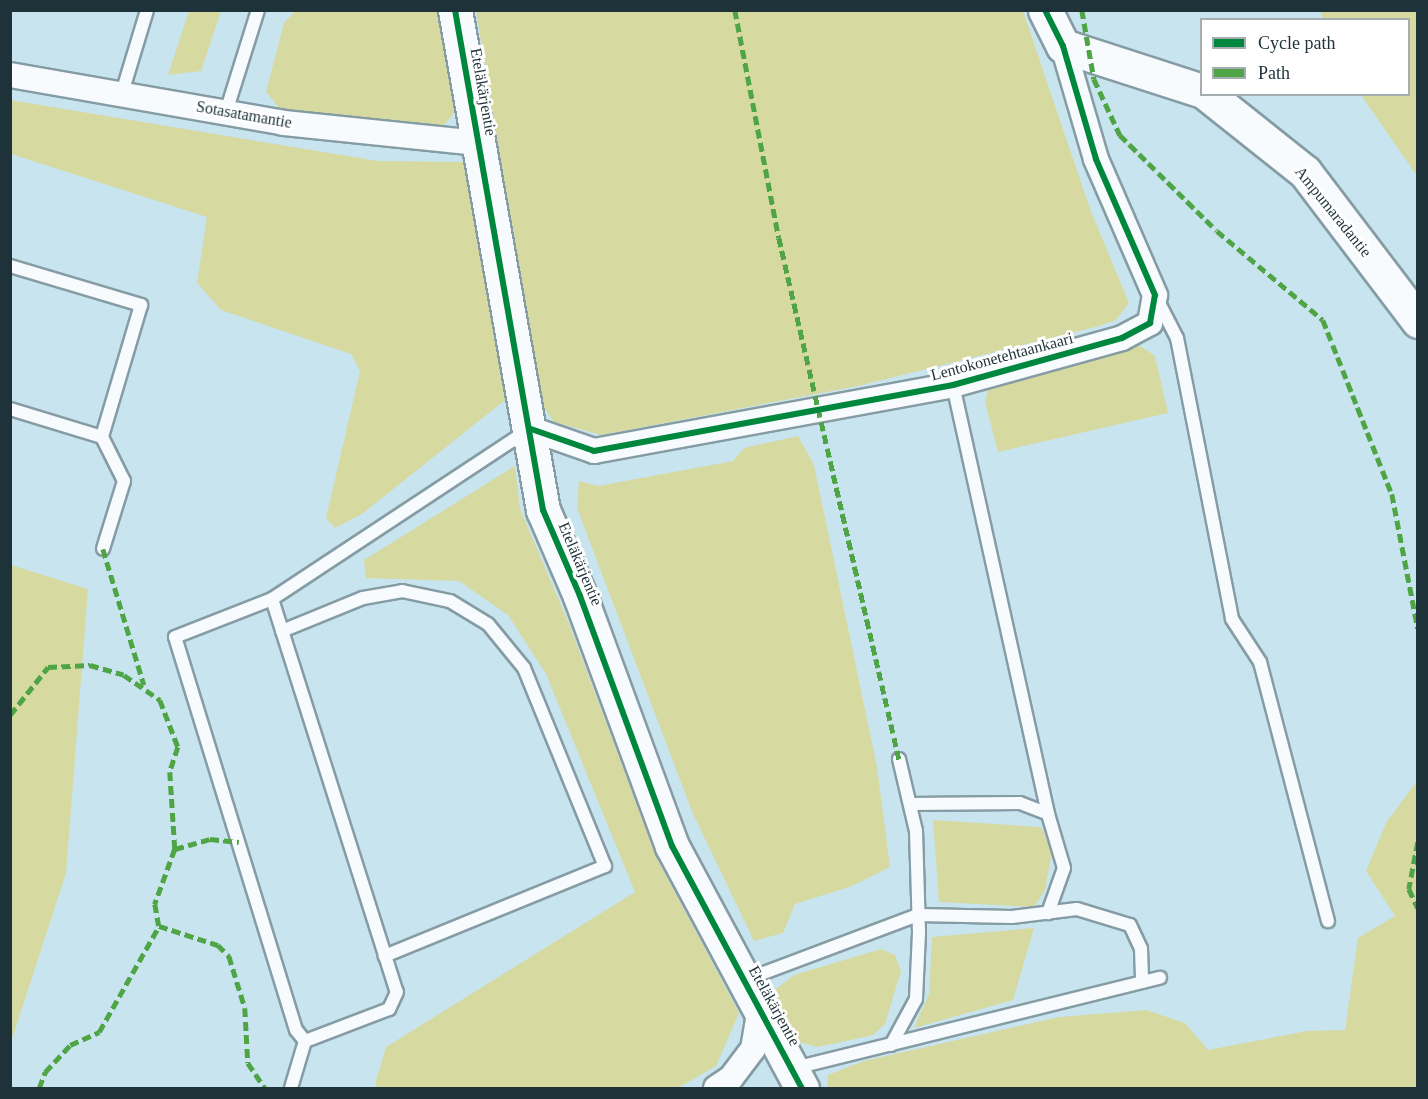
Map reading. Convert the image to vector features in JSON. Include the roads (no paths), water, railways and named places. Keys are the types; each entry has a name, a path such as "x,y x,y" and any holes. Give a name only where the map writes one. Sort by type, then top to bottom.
{"street":[{"name":"Eteläkärjentie","path":"455,10 531,429 543,510 580,596 672,846 798,1079"},
{"path":"1045,10 1063,46 1096,159 1155,295"},
{"path":"1063,46 1200,90"},
{"name":"Sotasatamantie","path":"10,75 378,136 478,143"},
{"name":"Ampumaradantie","path":"1210,96 1305,171 1418,321"},
{"name":"Lentokonetehtaankaari","path":"531,429 594,451 953,385 1122,338 1150,322 1155,295"},
{"path":"716,1089 731,1078 753,1049 752,994"}],"lane":[{"path":"122,93 147,10"},
{"path":"251,10 254,25"},
{"path":"226,112 258,10"},
{"path":"10,266 141,305 102,437 124,481 103,549"},
{"path":"1155,295 1177,338 1232,619 1260,662 1328,921"},
{"path":"953,385 1048,814 1064,868 1048,913"},
{"path":"10,409 102,437"},
{"path":"305,1041 296,1030 175,637 272,599 531,429"},
{"path":"282,631 363,598 402,591 450,601 488,624 524,668 605,866 385,956"},
{"path":"272,599 397,992 388,1009 305,1041"},
{"path":"891,1045 916,999 918,915 910,804 899,759"},
{"path":"910,804 1020,803 1048,814"},
{"path":"752,994 918,915 1048,913 1077,909 1130,925 1141,949 1142,982"},
{"path":"798,1079 891,1045 1160,978"},
{"path":"291,1089 305,1041"}]}
